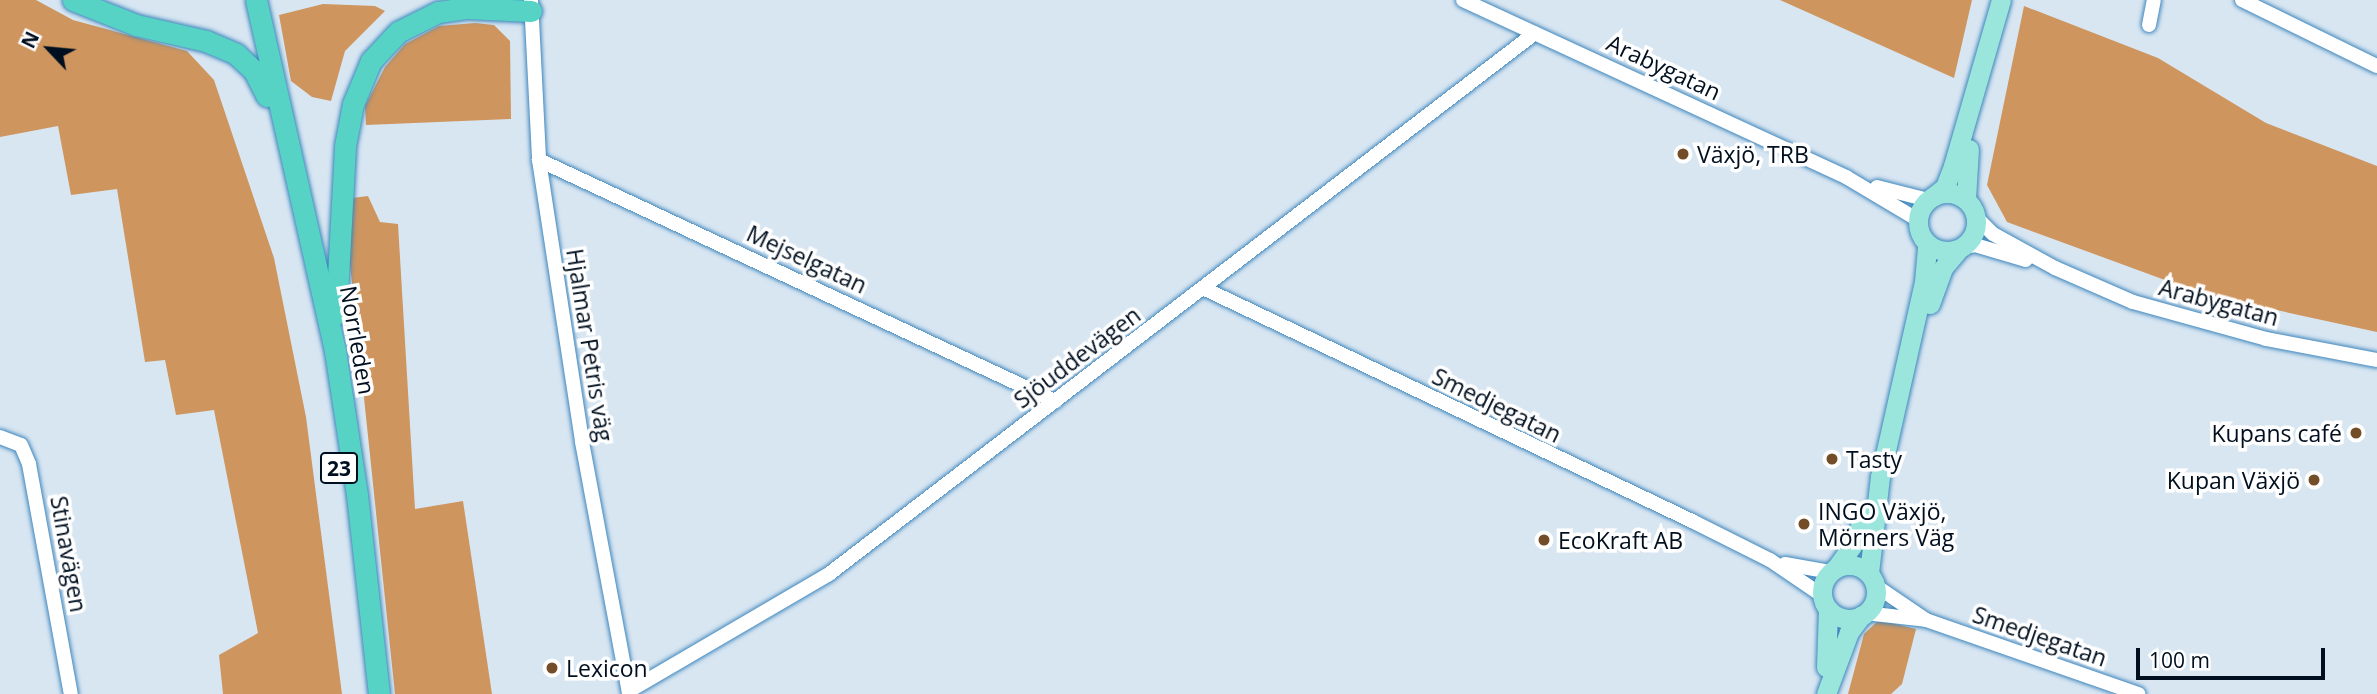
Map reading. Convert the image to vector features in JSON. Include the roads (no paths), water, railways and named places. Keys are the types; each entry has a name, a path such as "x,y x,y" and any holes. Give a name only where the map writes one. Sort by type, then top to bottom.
{"highway":[{"path":"74,0 136,25 206,41 236,54 247,61 267,96"},
{"name":"Norrleden","path":"246,0 321,354 368,694"},
{"name":"Norrleden","path":"256,0 335,351 357,495 379,694"},
{"path":"335,351 345,146 353,104 371,61 398,32 438,12 466,8 531,6"}],"main road":[{"path":"1824,694 1830,644 1826,603 1834,570 1852,546 1880,477 1902,391 1927,267 1927,244 1918,220 1931,198 1948,182 2001,0"},
{"path":"1902,391 1942,268 1974,235 1976,217 1966,199 1964,183 1987,53"},
{"path":"1931,198 1955,194 1966,199"},
{"path":"1927,244 1937,250 1961,248"},
{"path":"1824,694 1849,632 1874,601 1872,580 1880,477"},
{"path":"1834,570 1854,565 1872,580"},
{"path":"1826,603 1842,618 1864,614"}],"street":[{"name":"Arabygatan","path":"1463,0 1846,177 1918,220"},
{"path":"2148,24 2154,0"},
{"path":"2242,0 2377,66"},
{"name":"Hjalmar Petris väg","path":"531,6 539,160 582,442 629,693"},
{"name":"Sjöuddevägen","path":"629,693 829,573 1205,289 1535,33"},
{"name":"Mejselgatan","path":"539,160 1055,401"},
{"name":"Arabygatan","path":"1846,177 1931,198"},
{"name":"Arabygatan","path":"1976,217 1993,234 2055,268 2133,302 2266,339 2377,360"},
{"name":"Arabygatan","path":"1961,248 1984,247 2055,268"},
{"name":"Smedjegatan","path":"1205,289 1770,560 1826,603"},
{"name":"Stinavägen","path":"0,437 21,444 29,464 71,694"},
{"name":"Smedjegatan","path":"1770,560 1834,570"},
{"name":"Smedjegatan","path":"1872,580 1926,620"},
{"name":"Smedjegatan","path":"1864,614 1926,620 2138,694"}],"place":[{"name":"Växjö, TRB","path":"1683,154"},
{"name":"Kupans café","path":"2356,433"},
{"name":"Tasty","path":"1832,459"},
{"name":"Kupan Växjö","path":"2314,480"},
{"name":"INGO Växjö, Mörners Väg","path":"1804,524"},
{"name":"EcoKraft AB","path":"1544,540"},
{"name":"Lexicon","path":"552,668"}]}
